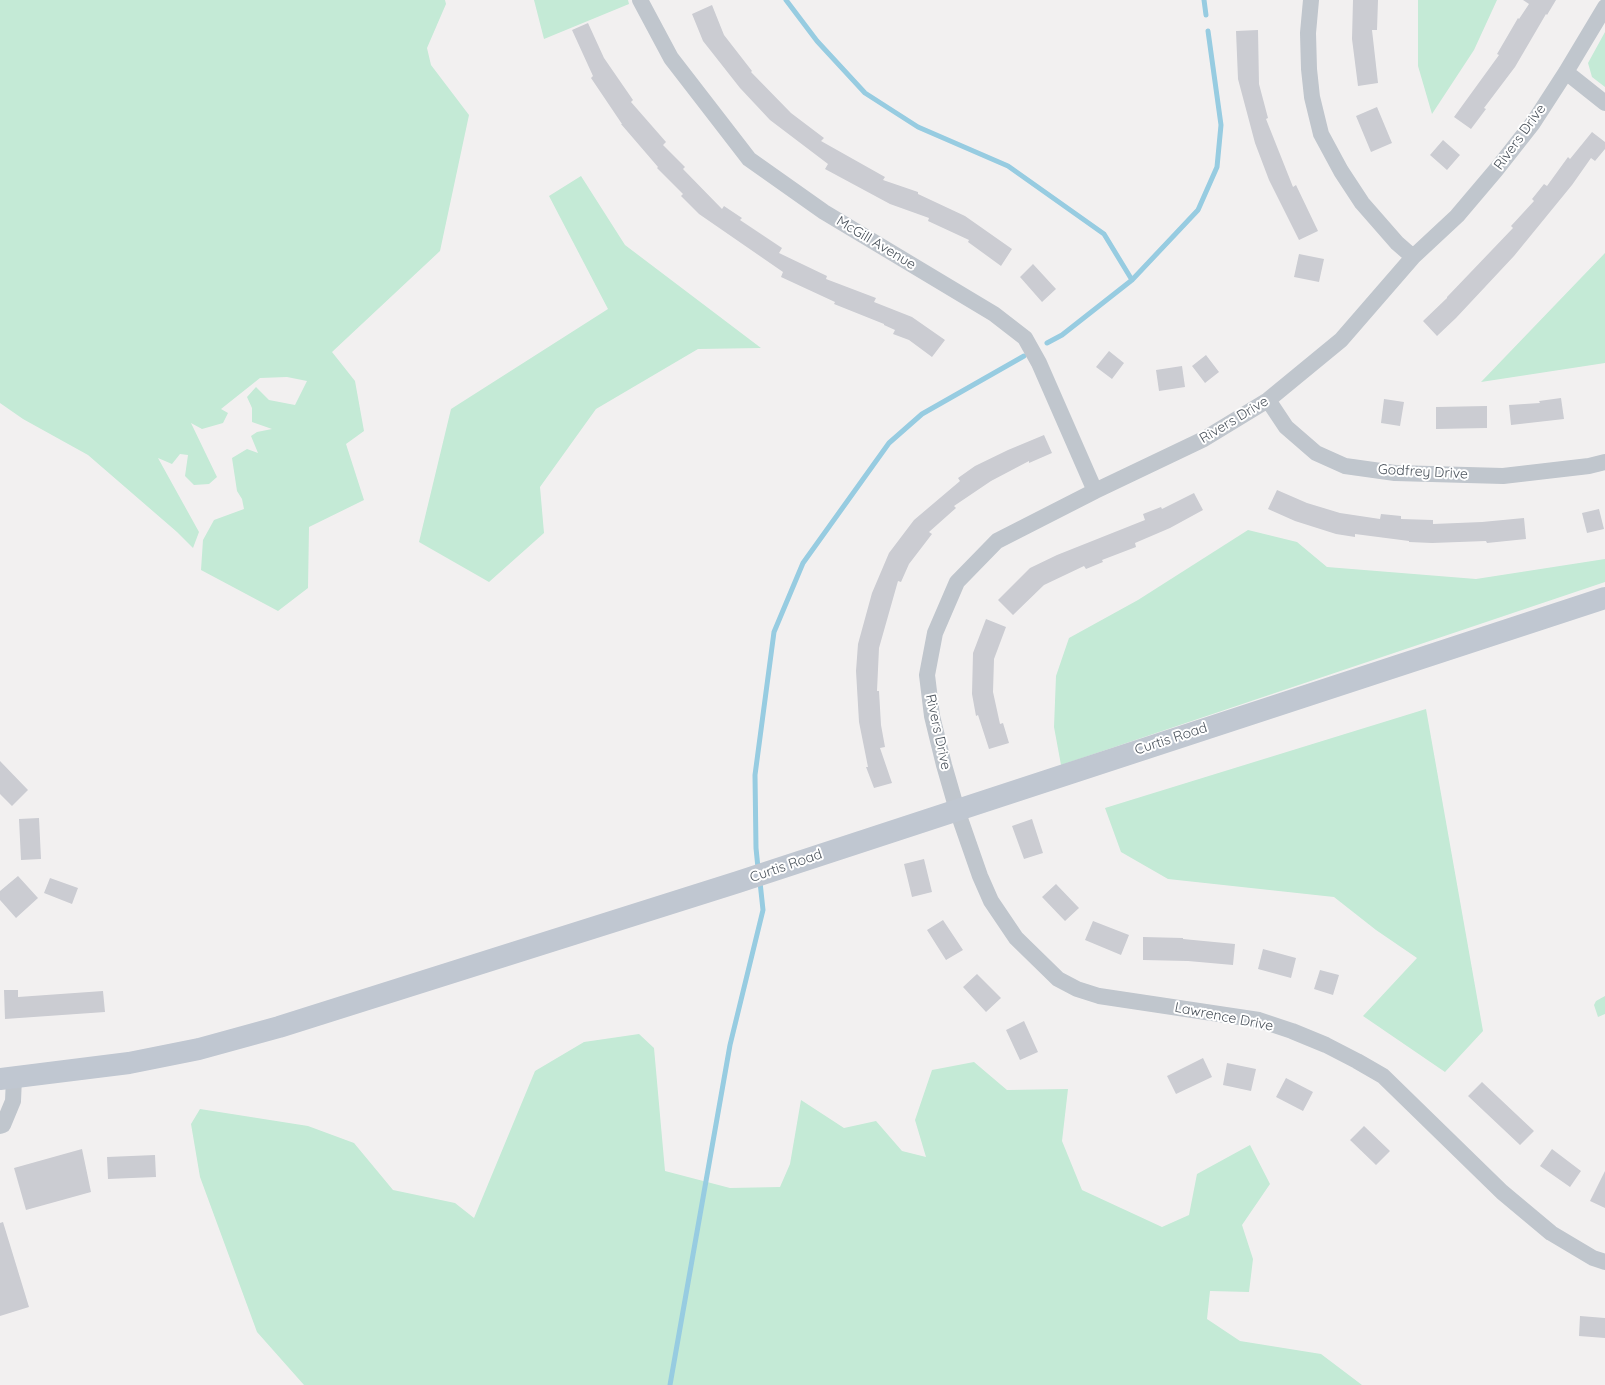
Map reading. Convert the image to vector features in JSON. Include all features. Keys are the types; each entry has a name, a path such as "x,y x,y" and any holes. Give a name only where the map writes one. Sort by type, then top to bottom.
{"main road":[{"name":"Curtis Road","path":"7,1079 129,1063 208,1047 390,993 738,882 1605,598"}],"street":[{"name":"McGill Avenue","path":"640,0 671,58 749,159 824,212 994,314 1025,338 1039,363 1095,491"},
{"path":"1311,0 1308,33 1309,69 1312,97 1321,134 1341,171 1362,203 1397,243 1413,257"},
{"name":"Rivers Drive","path":"957,810 932,716 927,675 935,633 957,582 997,541 1095,491 1204,439 1268,400 1341,340 1413,257 1457,216 1496,170 1533,123 1605,7"},
{"path":"1566,72 1605,103"},
{"name":"Godfrey Drive","path":"1268,400 1286,427 1316,453 1345,466 1395,473 1503,476 1589,466 1605,462"},
{"name":"Lawrence Drive","path":"957,810 980,876 991,901 1016,938 1058,979 1078,989 1099,996 1259,1020 1292,1030 1349,1057 1382,1076 1502,1192 1551,1233 1593,1258 1605,1262"},
{"path":"0,1126 3,1124 13,1101 7,1079"}],"green space":[{"path":"0,0 445,0 446,4 427,48 431,65 469,115 440,251 332,352 355,381 364,431 346,444 364,500 309,527 308,588 278,611 201,570 203,540 214,520 244,509 242,499 237,491 232,458 247,449 258,453 251,436 257,432 272,429 252,422 252,408 247,397 256,387 269,400 295,405 307,381 287,377 260,378 221,409 228,413 223,423 202,429 191,423 217,477 209,484 194,485 185,476 188,455 180,454 172,464 158,458 199,532 193,548 88,455 23,419 0,403"},
{"path":"534,0 628,0 629,4 544,39"},
{"path":"1418,0 1497,0 1474,50 1432,114 1418,66"},
{"path":"1605,32 1605,87 1592,77 1588,63"},
{"path":"581,176 625,245 761,348 698,349 596,409 540,487 544,533 489,582 419,542 451,409 608,309 549,196"},
{"path":"1605,253 1605,363 1481,382"},
{"path":"1248,530 1297,542 1327,567 1476,579 1605,559 1605,582 1061,765 1054,727 1056,676 1069,638 1138,600"},
{"path":"1426,709 1483,1031 1445,1072 1363,1016 1417,958 1376,930 1334,897 1168,879 1121,852 1105,808"},
{"path":"1605,996 1605,1014 1598,1017 1594,1005 1596,1001"},
{"path":"639,1034 654,1048 665,1171 730,1188 780,1187 790,1164 801,1100 844,1128 876,1121 902,1151 926,1157 915,1120 932,1070 974,1062 1007,1090 1068,1089 1062,1141 1082,1190 1162,1227 1189,1215 1197,1174 1250,1145 1270,1184 1242,1225 1253,1259 1249,1292 1210,1291 1207,1319 1240,1341 1321,1354 1362,1385 304,1385 257,1332 200,1177 191,1124 200,1109 308,1126 354,1143 393,1190 455,1203 474,1218 535,1071 584,1042"}],"building":[{"path":"1353,0 1378,0 1377,30 1372,30 1378,83 1358,86 1352,39"},
{"path":"1523,0 1556,0 1515,67 1484,108 1486,109 1471,129 1454,117 1499,55 1497,54 1518,18 1529,4"},
{"path":"712,5 724,35 751,72 791,113 824,138 821,141 885,177 883,180 918,192 918,194 965,216 1012,249 1001,266 968,242 969,240 928,221 929,218 890,204 825,169 828,164 770,120 740,88 703,41 692,14"},
{"path":"588,23 604,58 633,100 631,102 666,142 663,145 685,167 683,169 722,209 724,206 742,218 740,220 782,248 779,253 827,276 826,279 876,298 874,302 912,317 945,340 932,357 909,340 893,334 895,330 884,324 834,304 835,302 781,277 783,272 699,214 681,196 683,194 657,168 621,124 591,78 593,76 572,30"},
{"path":"1258,30 1259,84 1268,118 1266,119 1293,187 1296,185 1318,231 1299,240 1269,180 1255,143 1238,79 1236,31"},
{"path":"1377,107 1392,143 1371,152 1356,116"},
{"path":"1592,132 1605,142 1605,149 1595,161 1591,158 1572,185 1514,256 1437,336 1423,321 1513,228 1511,226 1534,201 1532,199 1544,184 1547,186 1568,157 1570,159"},
{"path":"1443,140 1460,155 1447,170 1430,155"},
{"path":"1299,254 1324,259 1319,282 1294,277"},
{"path":"1033,264 1056,289 1042,302 1020,277"},
{"path":"1109,351 1124,363 1112,379 1096,367"},
{"path":"1206,355 1219,372 1205,383 1192,366"},
{"path":"1182,366 1185,387 1159,391 1156,370"},
{"path":"1561,398 1564,419 1511,425 1509,405 1540,403 1539,401"},
{"path":"1384,399 1404,402 1400,426 1381,423"},
{"path":"1487,406 1487,428 1436,429 1436,407"},
{"path":"1044,435 1052,453 1029,463 1029,461 991,481 954,506 956,508 929,532 932,534 909,564 901,582 898,581 879,648 877,691 879,691 881,725 885,747 880,748 892,783 874,788 866,767 868,767 859,722 856,671 858,644 872,593 889,553 914,520 960,481 958,478 975,466"},
{"path":"1277,490 1307,503 1340,513 1380,519 1381,514 1401,516 1401,519 1433,520 1433,524 1524,518 1526,539 1487,543 1486,541 1432,543 1409,542 1355,534 1355,537 1336,534 1295,521 1268,509"},
{"path":"1194,493 1203,510 1170,528 1135,543 1136,547 1102,560 1103,562 1086,569 1084,566 1044,585 1013,615 998,600 1030,568 1057,555 1145,520 1143,514 1161,507 1162,509"},
{"path":"1599,509 1604,529 1587,533 1582,513"},
{"path":"986,619 1006,627 994,659 993,692 1000,724 1003,723 1009,743 989,749 978,715 976,716 972,694 973,653"},
{"path":"0,761 28,790 12,806 0,794"},
{"path":"39,818 41,859 21,860 19,819"},
{"path":"1032,819 1043,853 1024,859 1012,826"},
{"path":"924,859 932,892 912,897 904,864"},
{"path":"18,876 38,898 16,918 0,900 0,891"},
{"path":"50,878 78,888 72,904 44,893"},
{"path":"1056,884 1079,908 1065,921 1042,897"},
{"path":"943,920 963,950 946,960 927,930"},
{"path":"1093,921 1129,935 1121,955 1085,940"},
{"path":"1143,937 1183,938 1235,944 1233,965 1143,960"},
{"path":"1263,949 1296,958 1291,978 1258,969"},
{"path":"1320,970 1339,975 1333,995 1314,989"},
{"path":"977,974 1001,998 986,1012 963,987"},
{"path":"4,990 18,990 18,997 103,991 105,1012 5,1019"},
{"path":"1024,1021 1038,1052 1020,1060 1006,1030"},
{"path":"1203,1058 1212,1077 1176,1094 1167,1076"},
{"path":"1227,1063 1256,1069 1251,1091 1223,1085"},
{"path":"1286,1078 1313,1092 1303,1111 1276,1097"},
{"path":"1482,1082 1534,1131 1520,1145 1468,1096"},
{"path":"1364,1126 1390,1151 1376,1165 1350,1140"},
{"path":"82,1149 91,1192 26,1210 14,1168"},
{"path":"1552,1149 1581,1171 1570,1187 1540,1166"},
{"path":"155,1155 156,1177 108,1179 107,1157"},
{"path":"1605,1171 1605,1208 1590,1201"},
{"path":"3,1222 29,1307 0,1316 0,1223"},
{"path":"1580,1316 1605,1318 1605,1338 1579,1336"}],"waterway":[{"path":"786,0 817,41 865,93 918,127 1008,166 1104,234 1132,280"},
{"path":"1204,0 1206,15"},
{"path":"1047,343 1062,335 1132,280 1198,210 1217,167 1221,125 1208,31"},
{"path":"758,868 755,775 774,632 803,563 889,443 922,414 1024,356"},
{"path":"670,1385 730,1045 763,910 760,882"}]}
